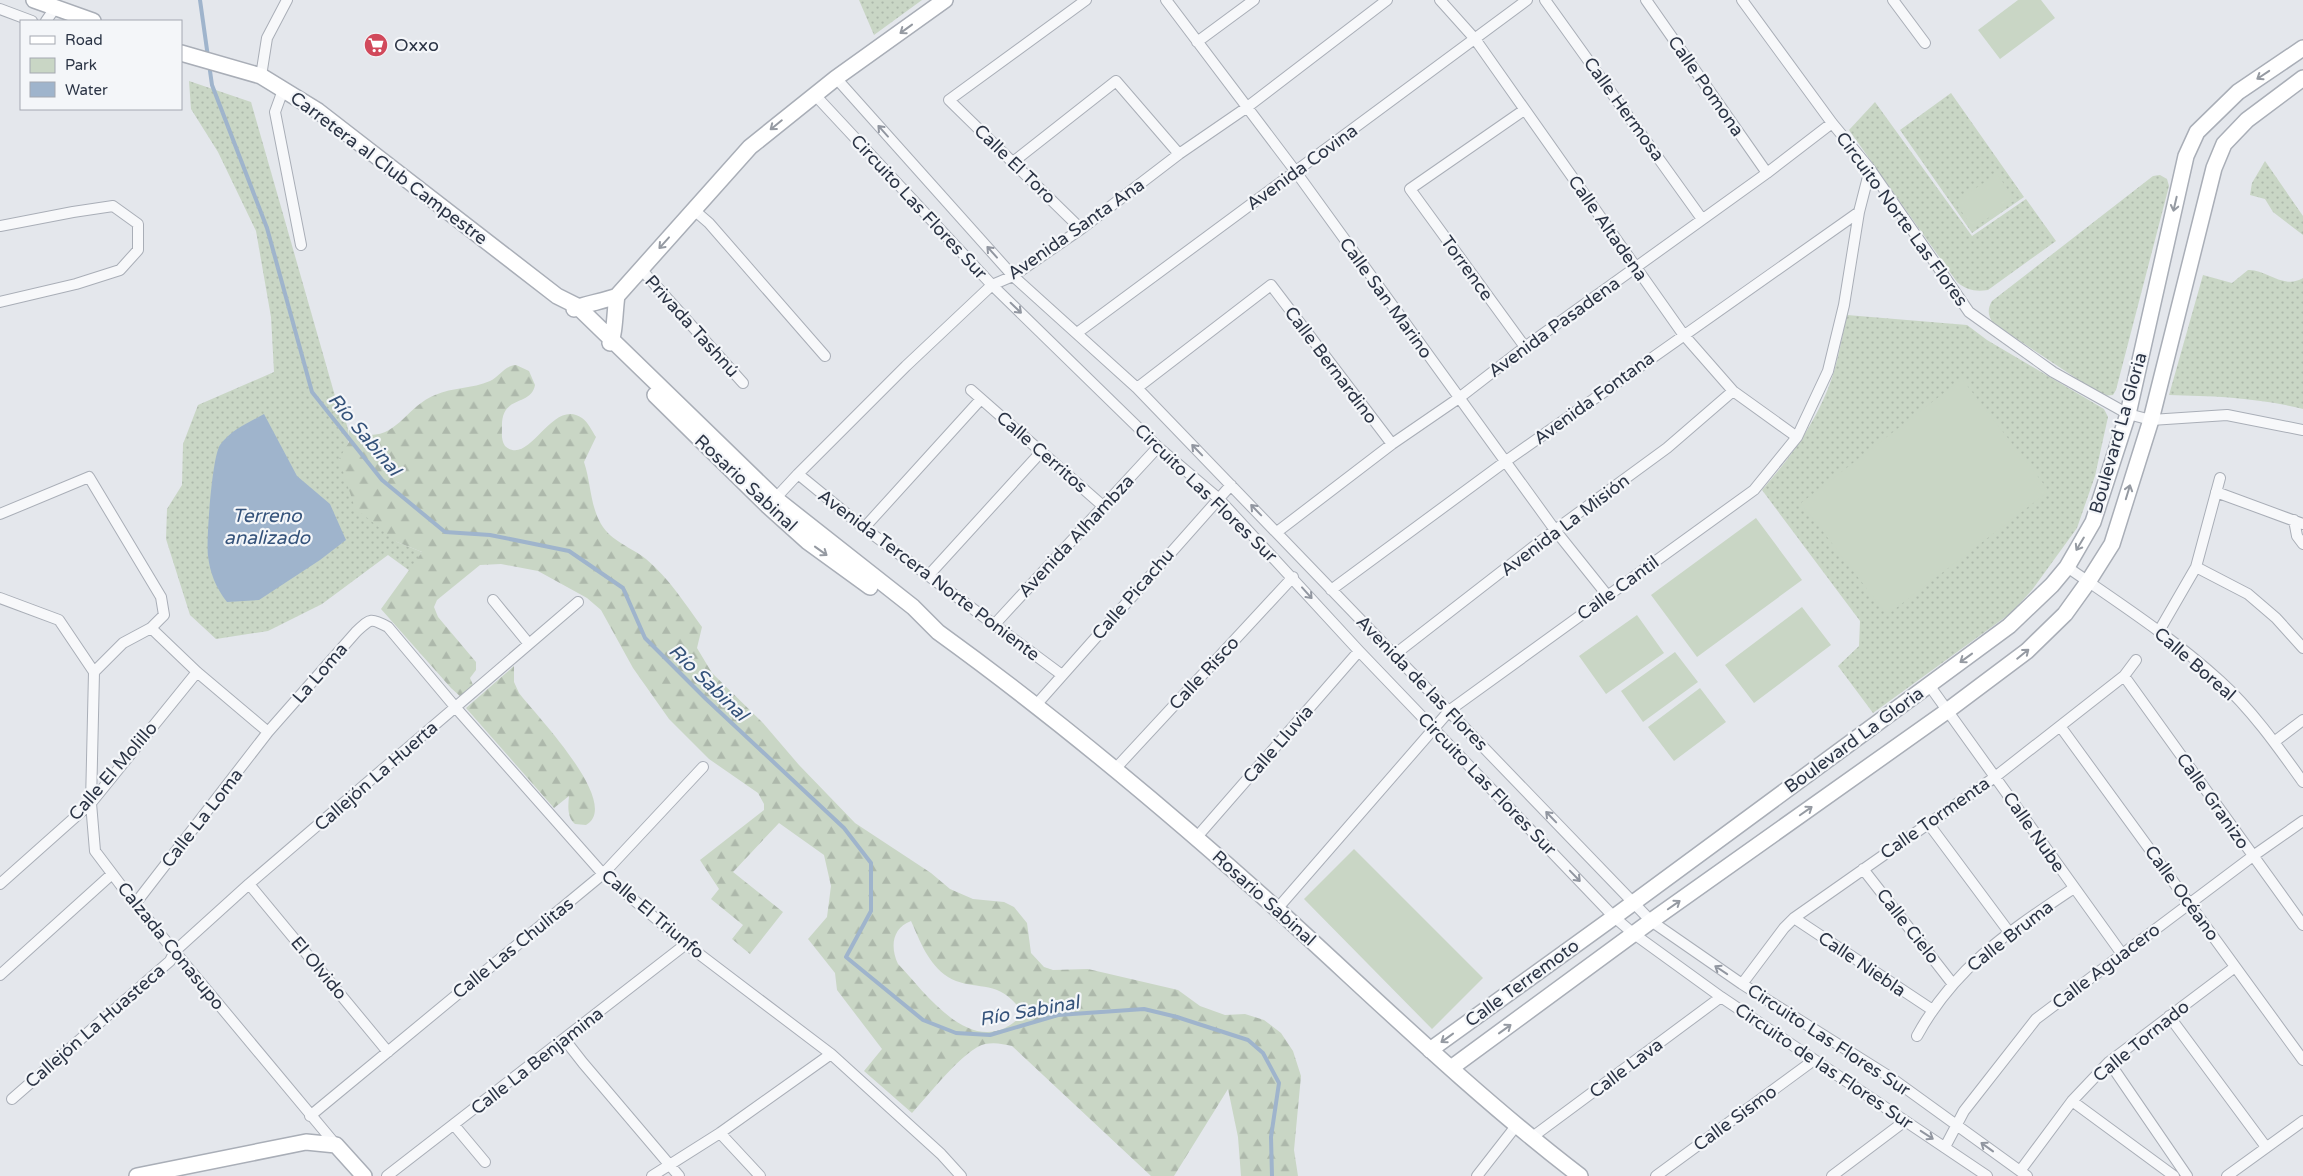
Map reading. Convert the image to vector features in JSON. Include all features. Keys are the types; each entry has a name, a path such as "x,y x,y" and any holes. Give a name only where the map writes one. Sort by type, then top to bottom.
{"street":[{"path":"34,0 90,20"},
{"path":"261,76 267,38 287,0"},
{"path":"574,309 604,302 617,296 750,147 836,78 946,0"},
{"name":"Calle El Toro","path":"1081,229 949,100 1086,0"},
{"name":"Calle San Marino","path":"1166,0 1296,172 1555,530 1607,595"},
{"path":"1197,42 1254,0"},
{"name":"Avenida Santa Ana","path":"772,503 798,474 906,366 992,285 1013,276 1081,229 1179,154 1246,108 1387,0"},
{"name":"Calle Altadena","path":"1440,0 1475,39 1683,334 1733,391 1797,437"},
{"name":"Avenida Covina","path":"1077,334 1527,0"},
{"name":"Calle Hermosa","path":"1545,0 1702,219"},
{"name":"Calle Pomona","path":"1646,0 1767,173"},
{"name":"Circuito Norte Las Flores","path":"1742,0 1832,123 1870,170 1969,312 2053,372 2128,414 2151,420 2227,415 2303,430"},
{"path":"1893,0 1925,43"},
{"path":"47,20 56,8"},
{"path":"0,9 29,20"},
{"name":"Boulevard La Gloria","path":"1614,917 2009,626 2052,585 2067,567 2093,522 2128,414 2186,156 2197,132 2238,92 2303,48"},
{"name":"Carretera al Club Campestre","path":"182,53 261,76 318,111 574,309"},
{"name":"Circuito Las Flores Sur","path":"836,78 1013,276 1137,388 1231,485"},
{"name":"Boulevard La Gloria","path":"1634,934 1947,711 2027,651 2064,614 2088,582 2112,544 2151,420 2214,168 2224,144 2248,120 2303,78"},
{"path":"1013,162 1116,81 1179,154"},
{"path":"283,90 274,112 301,245"},
{"name":"Circuito Las Flores Sur","path":"814,95 992,285 1158,447 1218,498 1360,651 1614,917"},
{"name":"Torrence","path":"1524,110 1410,189 1525,347"},
{"name":"Avenida Pasadena","path":"1277,532 1392,444 1459,398 1525,347 1767,173 1832,123"},
{"name":"Calle Cantil","path":"1277,909 1450,710 1754,490 1797,437 1828,371 1844,305 1859,212 1870,170"},
{"path":"0,226 113,206 138,224 138,250 120,270 76,284 0,302"},
{"path":"694,210 709,223 825,356"},
{"name":"Avenida Fontana","path":"1332,590 1506,461 1683,334 1859,212"},
{"name":"Privada Tashnú","path":"641,269 743,383"},
{"name":"Calle Bernardino","path":"1137,388 1271,285 1392,444"},
{"path":"610,342 617,296"},
{"name":"Rosario Sabinal","path":"574,309 610,342 772,503 913,607 938,632 1116,768 1277,909 1430,1050 1516,1126 1580,1176"},
{"name":"Calle Cerritos","path":"971,390 1103,506"},
{"name":"Avenida La Misión","path":"1394,654 1555,530 1667,448 1733,391"},
{"path":"864,528 981,399"},
{"name":"Avenida Alhambza","path":"994,625 1158,447"},
{"path":"928,576 1040,452"},
{"name":"Avenida Tercera Norte Poniente","path":"798,474 864,528 1062,675"},
{"path":"0,514 89,477 161,597 164,615 150,628 122,643 94,672 59,620 0,598"},
{"path":"2159,631 2196,567 2220,478"},
{"name":"Calle Picachu","path":"1036,705 1231,485"},
{"name":"Avenida de las Flores","path":"1231,485 1450,710 1632,903"},
{"path":"2216,492 2299,522 2297,536 2303,544"},
{"name":"Calle Boreal","path":"2067,567 2159,631 2221,682 2274,742 2303,782"},
{"path":"2196,567 2248,594 2276,618 2303,648"},
{"name":"Calle Risco","path":"1116,768 1293,577"},
{"path":"493,600 529,644"},
{"name":"Callejón La Huerta","path":"175,951 249,884 578,602"},
{"name":"La Loma","path":"268,732 356,632 369,620 376,620"},
{"name":"Calle El Triunfo","path":"376,620 388,627 456,708 603,874 686,944 831,1054 941,1154 961,1176"},
{"path":"150,628 197,672 268,732"},
{"name":"Calle Lluvia","path":"1196,838 1360,651"},
{"name":"Calle Tormenta","path":"1742,984 1784,928 1794,918 1995,777 2124,676 2136,660"},
{"name":"Calzada Conasupo","path":"94,672 91,802 95,851 135,904 310,1116 364,1176"},
{"name":"Calle El Molillo","path":"0,884 91,802 197,672"},
{"name":"Calle Granizo","path":"2124,676 2303,925"},
{"name":"Calle Nube","path":"1929,685 2122,954"},
{"path":"2274,742 2303,720"},
{"name":"Calle Océano","path":"2060,726 2303,1060"},
{"name":"Calle La Loma","path":"135,904 268,732"},
{"name":"Calle Las Chulitas","path":"310,1116 603,874 703,767"},
{"name":"Calle Aguacero","path":"1945,1147 1964,1111 2036,1019 2253,856 2303,821"},
{"path":"1928,823 2009,932"},
{"name":"Calle Cielo","path":"1863,869 1952,983"},
{"path":"0,975 112,874"},
{"name":"El Olvido","path":"249,884 388,1052"},
{"name":"Calle Bruma","path":"1917,1036 1931,1010 1952,983 2009,932 2074,888"},
{"name":"Circuito Las Flores Sur","path":"1632,903 1651,921 1742,984 1890,1077 2023,1174"},
{"name":"Circuito de las Flores Sur","path":"1614,917 1634,934 1722,997 1987,1176"},
{"name":"Calle Terremoto","path":"1430,1050 1614,917"},
{"name":"Calle Niebla","path":"1794,918 1931,1010"},
{"name":"Calle Terremoto","path":"1451,1068 1634,934"},
{"name":"Calle La Benjamina","path":"387,1176 566,1040 686,944"},
{"name":"Callejón La Huasteca","path":"12,1099 170,961 175,951"},
{"name":"Calle Tornado","path":"2023,1174 2072,1101 2109,1062 2235,967"},
{"name":"Calle Lava","path":"1531,1138 1722,997"},
{"path":"2169,1016 2266,1147"},
{"path":"566,1040 583,1063 680,1176"},
{"path":"652,1176 720,1132 831,1054"},
{"name":"Calle Sismo","path":"1656,1176 1814,1060"},
{"path":"2109,1062 2188,1176"},
{"path":"2072,1101 2174,1176"},
{"path":"1832,1176 1905,1121"},
{"path":"2227,1176 2303,1121"},
{"path":"454,1125 484,1162"},
{"path":"1477,1176 1516,1126"},
{"path":"720,1132 760,1176"},
{"path":"137,1176 306,1142 336,1145"}],"green space":[{"path":"859,0 922,0 874,35"},
{"path":"2018,0 2041,0 2055,18 2000,59 1978,30"},
{"path":"189,81 251,102 339,410 348,428 347,447 339,459 397,542 422,552 410,571 388,555 322,604 268,631 216,639 190,615 166,539 167,509 182,485 183,444 198,405 274,372 271,317 256,231 218,152 191,109"},
{"path":"1951,93 2024,197 1972,233 1900,130"},
{"path":"1875,102 1972,236 2026,199 2056,241 1988,290 1971,290 1957,282 1849,130"},
{"path":"2265,161 2303,216 2303,235 2273,212 2265,199 2250,195 2252,183"},
{"path":"1997,174 2015,200 1973,228 1955,202"},
{"path":"2160,175 2167,179 2169,186 2116,390 2113,395 2103,396 1993,323 1989,315 1989,307 1992,301 2153,176"},
{"path":"2248,270 2289,282 2303,278 2303,409 2237,398 2169,395 2203,275 2232,283"},
{"path":"1847,315 1967,325 1987,340 2104,409 2108,417 2095,476 2077,528 2032,590 2011,613 1873,713 1838,666 1859,646 1860,621 1762,490 1785,463 1805,433 1822,402 1835,368"},
{"path":"516,365 529,371 535,385 528,396 511,405 506,410 502,427 502,439 505,446 514,450 523,448 560,417 571,414 582,418 586,422 596,437 584,462 597,517 605,530 616,540 646,559 669,583 702,627 697,648 712,673 763,723 799,765 855,823 931,873 950,889 973,899 1004,902 1014,907 1027,923 1031,953 1044,967 1053,970 1088,969 1178,990 1200,1006 1225,1015 1245,1014 1264,1020 1281,1033 1293,1051 1301,1076 1294,1150 1298,1176 1241,1176 1238,1137 1228,1089 1174,1176 1151,1176 1012,1046 1002,1044 985,1044 967,1054 912,1113 864,1071 882,1049 837,990 835,973 808,939 827,917 831,886 824,855 779,823 733,872 783,912 750,954 732,939 743,925 711,899 719,889 700,860 764,810 764,804 758,793 709,759 669,719 633,668 601,610 587,598 538,571 501,564 480,565 437,600 434,607 438,617 476,662 476,670 470,678 473,685 470,693 462,698 451,688 381,609 422,552 397,542 355,508 339,459 349,442 349,430 365,434 377,434 388,431 424,401 435,395 490,381","holes":["911,921 925,952 941,972 956,981 1004,993 1018,1006 1019,1015 1013,1024 989,1032 974,1030 959,1023 932,1001 898,964 895,958 894,939 896,933"]},
{"path":"1962,379 2049,491 1887,615 1801,503"},
{"path":"1756,518 1802,580 1697,657 1651,595"},
{"path":"1802,607 1831,645 1754,703 1725,665"},
{"path":"1637,615 1664,653 1606,694 1579,656"},
{"path":"1675,652 1698,682 1643,722 1621,691"},
{"path":"514,666 514,682 519,693 557,738 585,779 593,798 594,814 586,825 575,824 572,821 568,807 569,796 554,808 466,708"},
{"path":"1700,688 1726,722 1674,761 1648,727"},
{"path":"1354,849 1483,978 1432,1029 1304,899"}],"water":[{"name":"Terreno analizado","path":"264,414 297,476 330,504 346,540 320,560 259,600 227,602 214,580 208,556 209,517 214,465 220,445 224,440 240,427"}],"waterway":[{"name":"Río Sabinal","path":"200,0 208,57"},
{"name":"Río Sabinal","path":"209,64 212,85 267,228 312,392 382,480 445,532 490,535 569,551 623,588 645,638 706,699 844,828 871,863 871,911 846,957 923,1020 956,1033 990,1035 1058,1015 1144,1009 1177,1017 1248,1040 1263,1053 1279,1083 1271,1137 1272,1176"}],"place":[{"name":"Oxxo","path":"376,45"}]}
